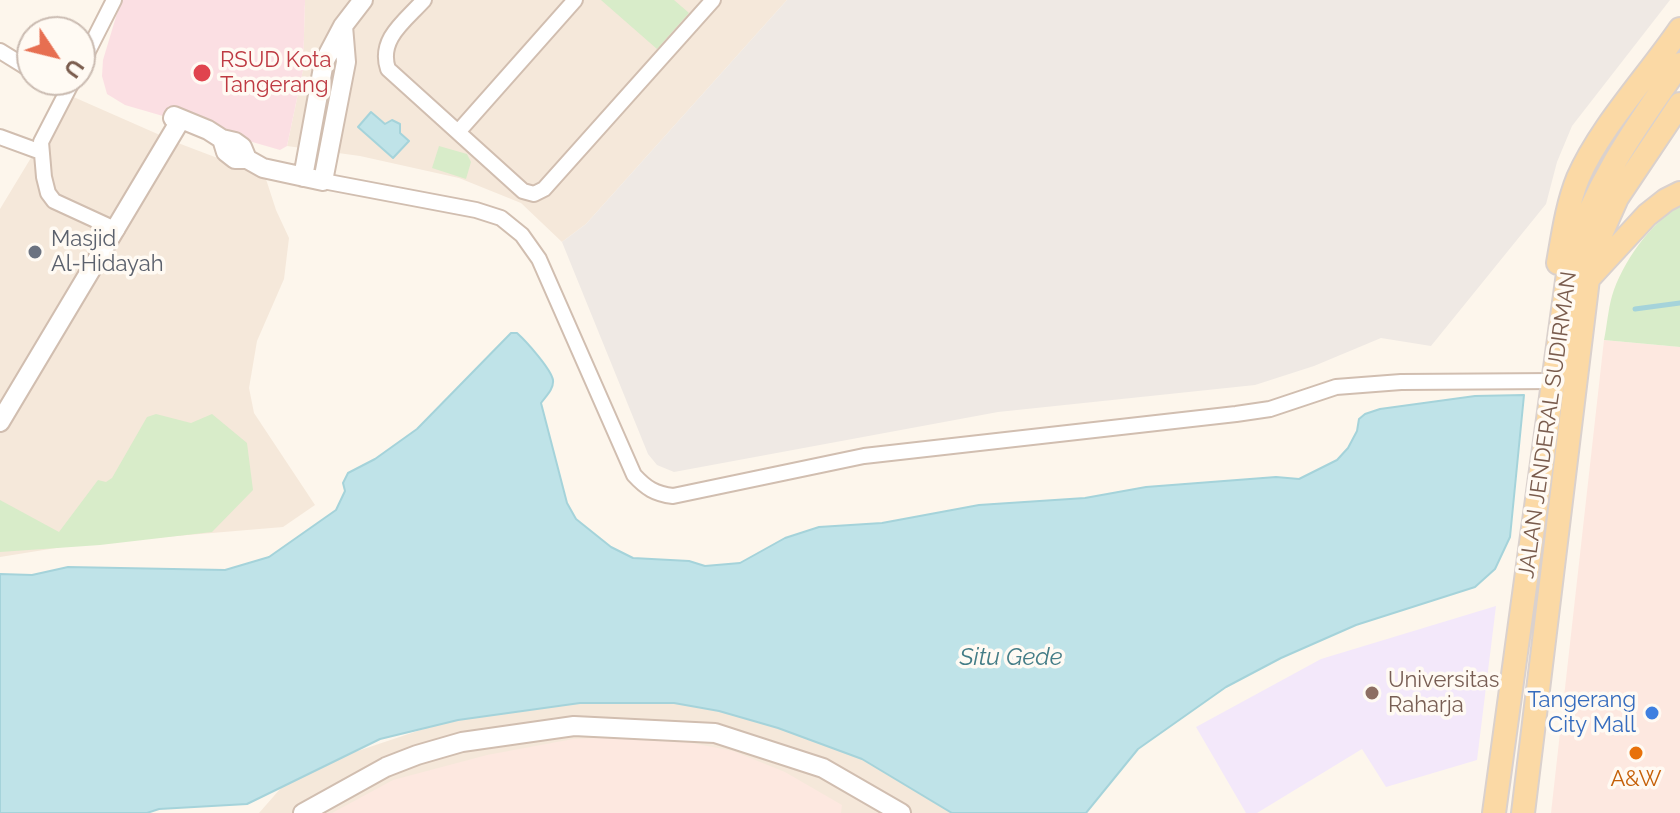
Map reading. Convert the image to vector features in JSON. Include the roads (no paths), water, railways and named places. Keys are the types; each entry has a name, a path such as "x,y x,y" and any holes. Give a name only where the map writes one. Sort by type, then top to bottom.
{"main road":[{"path":"1562,328 1556,277 1566,220 1577,181 1600,138 1680,29"},
{"name":"JALAN JENDERAL SUDIRMAN","path":"1494,813 1569,266 1591,203 1618,155 1680,64"},
{"name":"JALAN JENDERAL SUDIRMAN","path":"1523,813 1588,279 1602,232 1617,198 1680,104"},
{"path":"1588,279 1647,215 1680,193"}],"street":[{"path":"96,35 114,0"},
{"path":"296,175 324,62 343,26 363,0"},
{"path":"424,0 388,41 384,56 388,69 523,191 534,194 544,189 713,0"},
{"path":"458,132 575,0"},
{"path":"323,181 346,62 343,26"},
{"path":"64,96 45,130 41,152 48,193 54,201 117,230"},
{"path":"0,422 117,230 168,140 166,133 178,117 222,139 226,152 235,159 323,181 476,210 501,218 522,235 539,259 634,475 646,488 660,494 673,496 864,456 1270,409 1336,387 1401,382 1555,381"},
{"path":"0,137 41,152"},
{"path":"303,813 386,767 417,755 462,742 574,726 715,733 823,768 901,813"}],"water":[{"path":"371,112 385,124 392,120 400,124 400,133 409,141 393,158 358,127"},
{"name":"Situ Gede","path":"511,333 517,333 532,348 553,380 541,403 567,503 576,519 611,547 633,558 689,561 705,566 740,563 785,538 819,527 882,523 979,505 1085,498 1146,487 1276,477 1299,479 1337,460 1348,448 1359,419 1365,414 1380,409 1475,396 1524,395 1510,537 1495,569 1475,587 1356,625 1281,658 1226,687 1138,749 1086,813 952,813 862,759 778,728 719,711 674,703 580,703 458,720 380,739 247,804 159,809 147,813 0,813 0,574 32,575 68,567 225,570 269,557 336,510 345,491 343,483 348,473 375,459 417,429"}],"waterway":[{"path":"1635,309 1680,303"}],"place":[{"name":"RSUD Kota Tangerang","path":"202,73"},
{"name":"Masjid Al-Hidayah","path":"35,252"},
{"name":"Universitas Raharja","path":"1372,693"},
{"name":"Tangerang City Mall","path":"1652,713"},
{"name":"A&W","path":"1636,753"}]}
